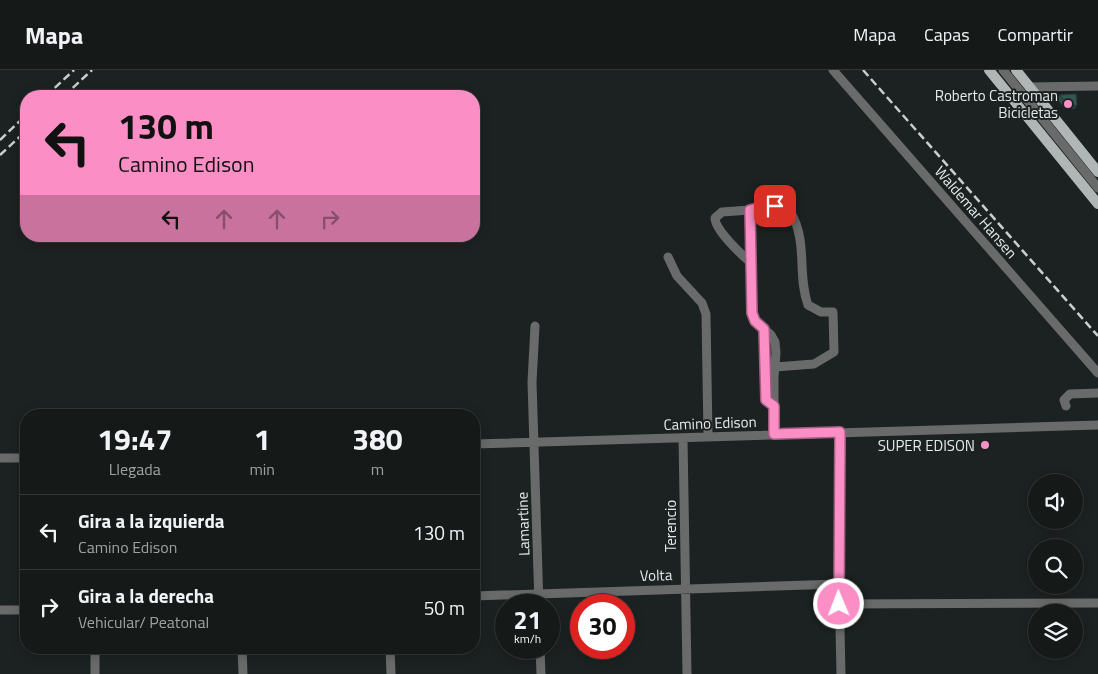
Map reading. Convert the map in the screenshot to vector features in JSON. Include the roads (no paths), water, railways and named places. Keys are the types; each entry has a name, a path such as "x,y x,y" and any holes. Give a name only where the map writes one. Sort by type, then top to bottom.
{"main road":[{"path":"990,70 1098,204"},
{"path":"1016,70 1098,172"}],"street":[{"name":"Waldemar Hansen","path":"833,70 1098,373"},
{"path":"1002,70 1098,188"},
{"path":"1030,87 1098,86"},
{"path":"751,264 740,254 715,222 715,218 722,212 750,210 768,205 791,213 799,229 802,244 804,296 808,305 822,312 833,312 834,352 814,364 775,367"},
{"path":"750,210 752,313 755,321 771,335 775,342 774,434"},
{"path":"668,257 677,276 702,304 706,314 708,437"},
{"name":"Lamartine","path":"535,326 532,382 538,593"},
{"path":"764,329 766,400 774,406"},
{"path":"1066,406 1064,400 1070,394 1098,393"},
{"name":"Camino Edison","path":"480,444 1098,425"},
{"path":"840,432 839,604 841,674"},
{"name":"Terencio","path":"683,438 684,588 687,674"},
{"path":"0,458 20,458"},
{"name":"Volta","path":"480,596 839,584"},
{"path":"839,604 1098,603"},
{"path":"0,610 20,610"},
{"path":"94,654 95,674"},
{"path":"242,654 243,674"},
{"path":"390,654 391,674"},
{"path":"540,659 540,674"}],"railway":[{"path":"52,90 74,70"},
{"path":"70,90 92,70"},
{"path":"863,70 1098,336"},
{"path":"0,140 20,121"},
{"path":"0,155 20,137"}],"place":[{"name":"Roberto Castroman Bicicletas","path":"1068,104"},
{"name":"SUPER EDISON","path":"985,445"}]}
